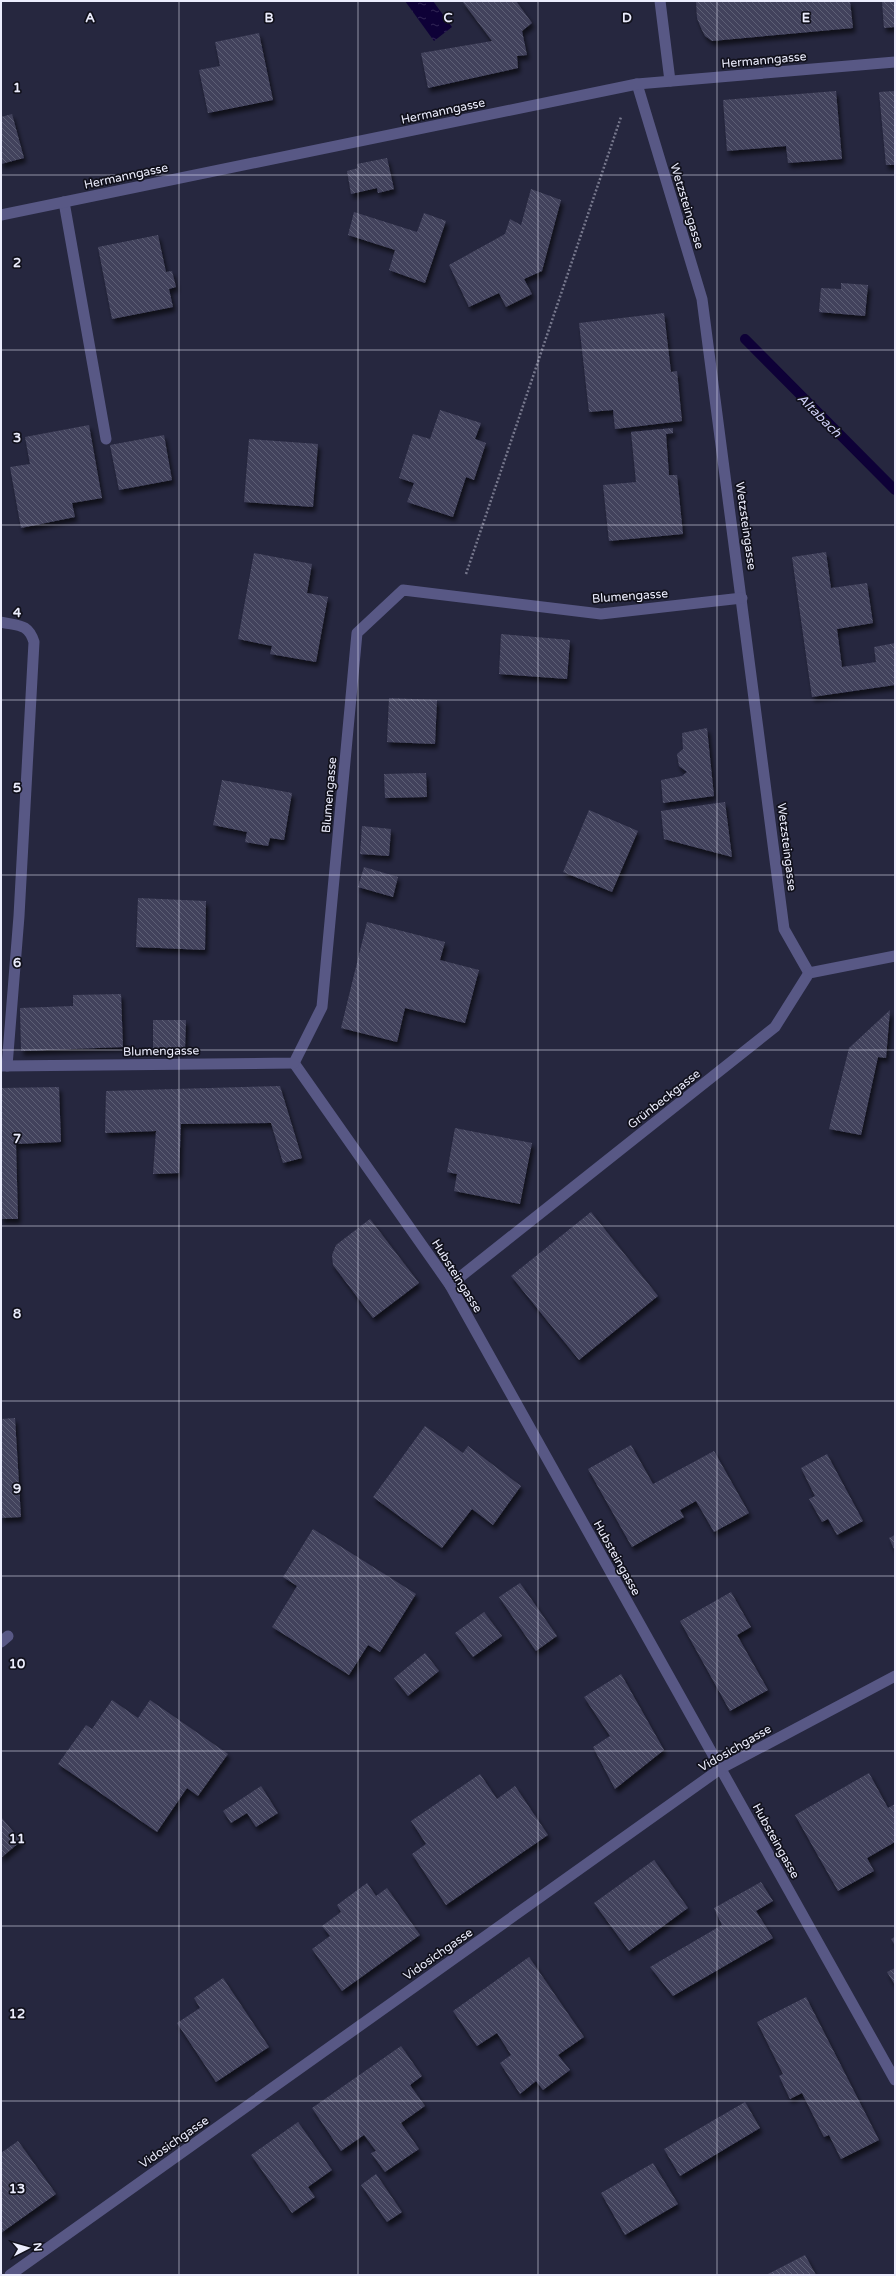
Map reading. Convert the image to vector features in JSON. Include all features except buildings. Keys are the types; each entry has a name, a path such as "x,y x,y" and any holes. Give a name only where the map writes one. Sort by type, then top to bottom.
{"street":[{"path":"660,1 670,81"},
{"name":"Hermanngasse","path":"1,215 637,84 895,62"},
{"name":"Wetzsteingasse","path":"637,84 702,299 784,928 809,973"},
{"path":"64,202 106,438"},
{"name":"Blumengasse","path":"4,1066 294,1063 322,1007 357,633 403,590 601,614 742,598"},
{"path":"1,622 26,627 31,632 34,642 19,916 4,1066"},
{"path":"809,973 895,956"},
{"name":"Grünbeckgasse","path":"450,1285 775,1027 809,973"},
{"name":"Hubsteingasse","path":"294,1063 450,1285 895,2080"},
{"name":"Vidosichgasse","path":"10,2275 720,1769 895,1676"}],"path":[{"path":"458,597 617,126 637,84"}],"water":[{"path":"405,1 433,1 452,27 434,41"}],"waterway":[{"name":"Altabach","path":"745,339 895,490"}]}
